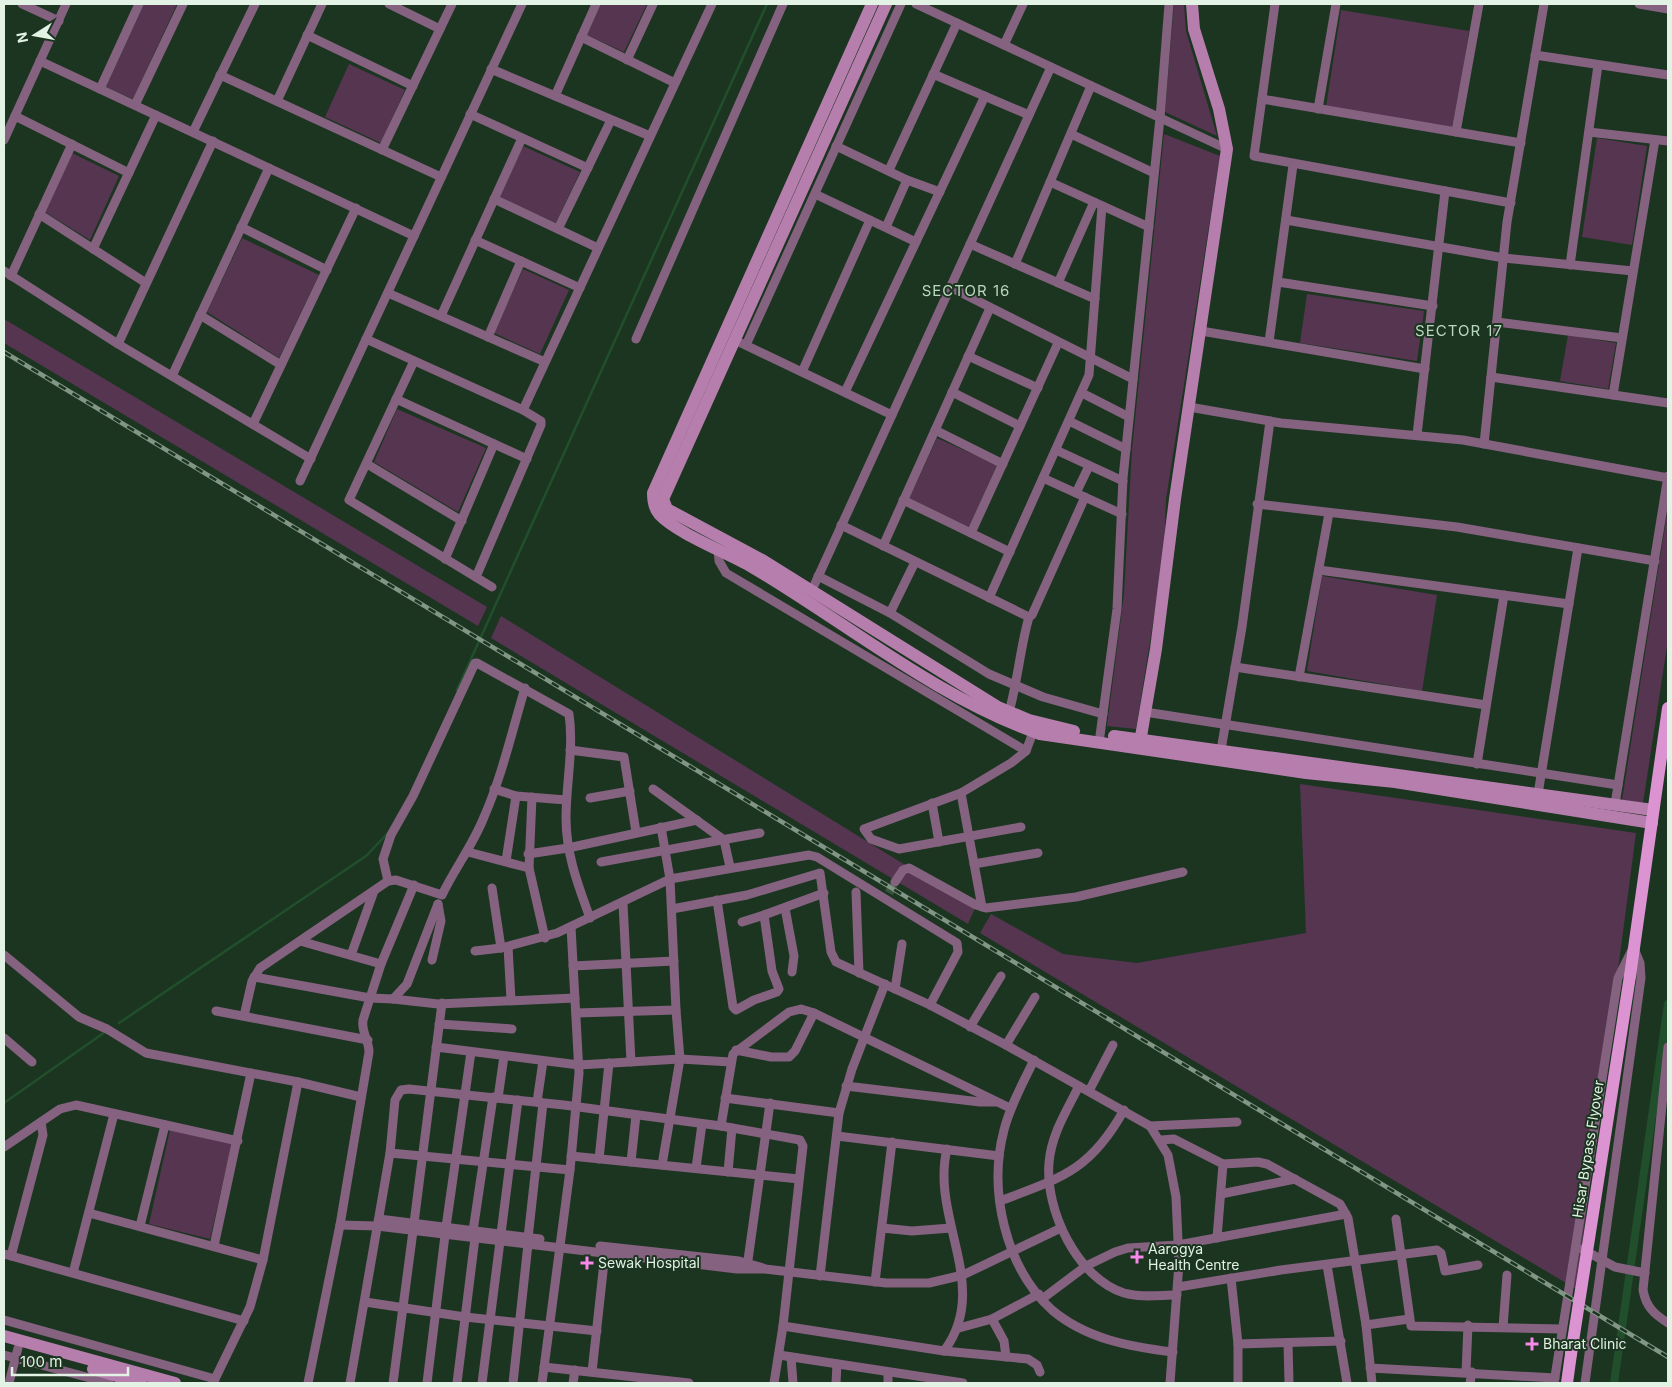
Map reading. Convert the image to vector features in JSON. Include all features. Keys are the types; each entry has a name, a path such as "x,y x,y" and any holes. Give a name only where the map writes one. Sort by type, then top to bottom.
{"main road":[{"name":"Hisar Bypass Flyover","path":"1568,1383 1630,976 1668,708"}],"street":[{"path":"22,4 59,20"},
{"path":"4,140 66,4"},
{"path":"100,89 139,4"},
{"path":"135,105 183,4"},
{"path":"193,132 254,6 243,4"},
{"path":"277,101 322,4"},
{"path":"389,4 440,29"},
{"path":"382,150 452,4"},
{"path":"300,481 522,4"},
{"path":"555,96 596,4"},
{"path":"627,60 653,4"},
{"path":"523,410 712,4"},
{"path":"636,339 783,4"},
{"path":"872,4 653,493 665,519 751,566 1026,751"},
{"path":"740,342 886,4"},
{"path":"660,507 740,342 815,194 901,4"},
{"path":"916,4 1227,149"},
{"path":"1004,45 1022,4"},
{"path":"1100,738 1117,608 1123,481 1160,118 1169,4"},
{"path":"1140,744 1156,648 1227,149 1218,108 1194,29 1192,4"},
{"path":"1275,4 1254,156 1511,203"},
{"path":"1318,109 1336,4"},
{"path":"1456,132 1479,4"},
{"path":"1484,444 1511,203 1544,4"},
{"path":"1638,4 1668,9"},
{"path":"889,170 957,23"},
{"path":"307,35 413,86"},
{"path":"581,37 675,83"},
{"path":"1535,55 1668,75"},
{"path":"40,61 414,236"},
{"path":"1570,265 1598,65"},
{"path":"812,590 1051,67"},
{"path":"491,69 650,136"},
{"path":"933,74 1029,114"},
{"path":"220,75 441,177"},
{"path":"1014,264 1092,86"},
{"path":"845,392 985,96"},
{"path":"1262,99 1521,143"},
{"path":"470,114 588,168"},
{"path":"93,249 156,115"},
{"path":"15,116 129,172"},
{"path":"558,229 611,120"},
{"path":"1589,132 1668,141"},
{"path":"1071,134 1154,173"},
{"path":"441,316 522,138"},
{"path":"1613,395 1655,140"},
{"path":"118,344 212,141"},
{"path":"72,144 39,214 7,274 118,344 311,459"},
{"path":"836,146 907,180 940,192"},
{"path":"1270,342 1294,164"},
{"path":"172,376 269,168"},
{"path":"886,227 907,180"},
{"path":"1050,182 1149,228"},
{"path":"1416,435 1433,306 1445,191"},
{"path":"815,194 916,242"},
{"path":"494,200 598,248"},
{"path":"1058,283 1098,204"},
{"path":"989,598 1089,375 1095,299 1098,204"},
{"path":"253,424 356,208"},
{"path":"39,214 146,283"},
{"path":"802,372 870,220"},
{"path":"1286,220 1504,258 1633,271"},
{"path":"241,227 327,270"},
{"path":"475,240 580,288"},
{"path":"970,244 1095,299"},
{"path":"488,337 521,261"},
{"path":"1278,282 1433,306"},
{"path":"950,287 1058,343 1133,379"},
{"path":"388,293 545,362"},
{"path":"883,546 990,308"},
{"path":"200,315 281,365"},
{"path":"1497,322 1622,338"},
{"path":"1200,331 1425,369"},
{"path":"366,339 523,410 541,421 541,425 476,578"},
{"path":"740,342 892,415"},
{"path":"971,533 1058,343"},
{"path":"968,356 1038,388"},
{"path":"414,361 350,498 351,503 492,586"},
{"path":"1491,377 1668,404"},
{"path":"952,392 1020,426"},
{"path":"1082,393 1129,417"},
{"path":"396,399 527,458"},
{"path":"1189,407 1270,421 1416,435 1484,444 1668,477 1615,804"},
{"path":"1069,421 1126,449"},
{"path":"1221,750 1235,667 1270,421"},
{"path":"935,430 1003,464"},
{"path":"445,559 494,444"},
{"path":"1056,450 1123,481"},
{"path":"366,464 462,520"},
{"path":"1009,712 1016,685 1019,656 1029,617 1032,615 1080,495 1089,466"},
{"path":"1043,478 1122,514"},
{"path":"903,500 1010,552"},
{"path":"1257,504 1457,527 1655,561"},
{"path":"660,507 764,561 998,707 1035,727"},
{"path":"1299,677 1329,513"},
{"path":"841,525 1029,617"},
{"path":"1538,794 1578,548"},
{"path":"718,549 719,561 726,573 839,643 1005,722 1306,773 1395,782 1652,823"},
{"path":"890,613 916,562"},
{"path":"1319,570 1569,604"},
{"path":"818,576 890,613 989,674 1043,697 1103,714"},
{"path":"1477,764 1504,595"},
{"path":"388,881 383,859 388,844 413,796 475,664 480,664 569,714 570,750 566,800 568,848 575,877 590,918"},
{"path":"1235,667 1486,705"},
{"path":"244,1016 254,977 260,968 388,881 396,880 442,895 454,869 468,852 485,816 525,688"},
{"path":"1145,712 1618,786"},
{"path":"1021,827 905,848 891,848 871,839 864,829 961,793 1011,763 1026,751 1035,727"},
{"path":"1140,744 1221,750 1654,810"},
{"path":"570,750 624,757 636,832"},
{"path":"494,789 516,796 566,800"},
{"path":"653,789 724,840 730,867"},
{"path":"590,798 630,791"},
{"path":"961,793 982,907"},
{"path":"506,861 516,796"},
{"path":"532,797 528,854 529,868 545,938"},
{"path":"932,803 939,842"},
{"path":"528,854 568,848 697,820"},
{"path":"661,827 670,879 680,1059 662,1165"},
{"path":"601,862 760,833"},
{"path":"468,852 529,868"},
{"path":"974,864 1038,854"},
{"path":"475,951 505,948 545,938 670,879 730,867 809,855 817,857 887,896 954,940 958,947 930,1005"},
{"path":"895,882 903,870 909,868 982,907 1076,897 1182,872"},
{"path":"672,909 761,892 818,872 822,877 833,958 840,965 930,1005 1034,1060 1150,1126 1161,1140 1168,1156 1173,1176 1178,1245 1178,1291 1170,1383"},
{"path":"308,1383 340,1224 360,1096 369,1052 368,1040 362,1028 381,964 414,885"},
{"path":"492,888 505,948 511,1000"},
{"path":"351,955 374,891"},
{"path":"856,892 859,973"},
{"path":"742,922 824,893"},
{"path":"717,900 733,1007 736,1010 754,1000 779,991 772,971 764,915"},
{"path":"622,903 631,1062"},
{"path":"393,999 399,996 407,984 438,904 441,921 432,960"},
{"path":"785,908 794,956 792,972"},
{"path":"542,1383 570,1170 579,1065 571,927"},
{"path":"300,941 381,964"},
{"path":"895,989 902,944"},
{"path":"1370,1368 1469,1372 1555,1380 1618,978 1634,948"},
{"path":"1585,1383 1641,978 1640,963 1634,948"},
{"path":"4,955 79,1017 107,1029 137,1049 159,1057 298,1082 360,1096"},
{"path":"573,966 674,961"},
{"path":"970,1026 1001,976"},
{"path":"254,977 370,998 408,1002 442,1003 575,998"},
{"path":"820,1276 839,1113 863,1037 885,984"},
{"path":"1006,1045 1035,997"},
{"path":"393,1383 442,1003"},
{"path":"721,1126 731,1062 736,1050 789,1012 801,1009 814,1013 1010,1108"},
{"path":"216,1010 368,1040"},
{"path":"576,1013 676,1010"},
{"path":"736,1050 771,1057 788,1057 795,1051 814,1013"},
{"path":"439,1024 512,1030"},
{"path":"4,1038 32,1062"},
{"path":"1089,1091 1113,1045"},
{"path":"436,1047 579,1065 680,1059 731,1062"},
{"path":"1668,1047 1643,1290 1646,1302 1656,1316 1668,1323"},
{"path":"427,1383 471,1052"},
{"path":"457,1383 474,1234 504,1056"},
{"path":"1034,1060 1010,1108 999,1156 1000,1201 1004,1224 1013,1251 1025,1275 1041,1296 1053,1310 1070,1322 1099,1336 1133,1347 1173,1352"},
{"path":"512,1383 536,1167 543,1061"},
{"path":"599,1159 609,1063"},
{"path":"214,1246 251,1074"},
{"path":"4,1320 214,1381 244,1320 263,1260 298,1082"},
{"path":"846,1086 980,1102 999,1102"},
{"path":"1079,1086 1053,1142 1049,1163 1049,1183 1061,1228 1074,1253 1108,1285 1125,1293 1141,1296 1178,1291 1232,1278 1401,1253 1439,1250 1445,1271 1478,1265"},
{"path":"354,1383 350,1383 390,1153 397,1094 401,1090 465,1094 576,1107 721,1126 797,1139 802,1142 783,1326 774,1383"},
{"path":"725,1098 839,1113"},
{"path":"482,1383 499,1237 518,1100"},
{"path":"748,1267 770,1103"},
{"path":"4,1147 67,1106 76,1105 238,1141"},
{"path":"1000,1201 1049,1183 1073,1170 1102,1145 1124,1110"},
{"path":"73,1273 114,1114"},
{"path":"631,1162 636,1115"},
{"path":"41,1122 43,1135 7,1255 244,1320"},
{"path":"1150,1126 1237,1122"},
{"path":"696,1168 702,1124"},
{"path":"140,1226 165,1125"},
{"path":"728,1172 732,1128"},
{"path":"837,1136 999,1156"},
{"path":"1161,1140 1174,1139 1223,1164 1262,1162 1340,1204 1346,1214 1355,1260 1366,1325 1372,1383"},
{"path":"875,1282 892,1142"},
{"path":"944,1351 959,1328 962,1316 963,1275 951,1228 944,1179 944,1162 947,1149"},
{"path":"390,1153 570,1170"},
{"path":"571,1156 799,1179"},
{"path":"1217,1238 1223,1164"},
{"path":"1221,1194 1295,1179"},
{"path":"88,1213 263,1260"},
{"path":"959,1328 992,1319 1041,1296 1102,1256 1128,1248 1178,1245 1346,1214"},
{"path":"1396,1219 1409,1319 1412,1327 1468,1325 1562,1329"},
{"path":"340,1224 378,1222 820,1276 875,1282 929,1283 963,1275 1061,1228"},
{"path":"882,1228 912,1231 951,1228"},
{"path":"559,1245 605,1253 623,1252"},
{"path":"1576,1245 1615,1267 1644,1273"},
{"path":"592,1372 605,1253"},
{"path":"1327,1265 1347,1383"},
{"path":"1503,1327 1507,1275"},
{"path":"1232,1278 1238,1344 1238,1383"},
{"path":"365,1302 465,1317 597,1330"},
{"path":"992,1319 1004,1340 1006,1357"},
{"path":"1366,1325 1409,1319"},
{"path":"1468,1325 1470,1383"},
{"path":"783,1326 944,1351 1028,1359 1037,1365 1040,1372"},
{"path":"4,1336 175,1383"},
{"path":"1238,1344 1341,1341"},
{"path":"1288,1343 1289,1383"},
{"path":"4,1344 17,1353 109,1383"},
{"path":"4,1355 17,1353"},
{"path":"9,1383 17,1353"},
{"path":"779,1354 937,1381 963,1383"},
{"path":"791,1357 793,1383"},
{"path":"836,1383 837,1364"},
{"path":"544,1367 592,1372 606,1379 689,1383"},
{"path":"573,1383 575,1370"},
{"path":"888,1372 888,1383"},
{"path":"93,1377 141,1383"}],"shaded area":[{"path":"144,4 177,4 133,99 106,87"},
{"path":"601,4 647,4 624,52 587,35"},
{"path":"1174,4 1184,4 1186,31 1217,136 1165,112"},
{"path":"1341,10 1469,31 1454,128 1326,107"},
{"path":"349,64 405,90 381,143 325,117"},
{"path":"1164,134 1220,156 1166,499 1164,554 1136,729 1107,726 1124,594 1132,449"},
{"path":"1597,138 1647,146 1632,245 1582,237"},
{"path":"523,146 580,172 556,223 500,197"},
{"path":"72,153 119,176 90,240 45,212"},
{"path":"242,238 319,275 279,358 207,312"},
{"path":"523,269 569,290 540,354 494,333"},
{"path":"1307,294 1424,311 1417,361 1300,343"},
{"path":"4,319 487,607 478,626 4,343"},
{"path":"1568,335 1616,343 1608,389 1560,381"},
{"path":"397,409 486,448 458,512 374,462"},
{"path":"937,438 997,465 969,527 909,499"},
{"path":"1668,507 1668,640 1643,803 1622,800"},
{"path":"1322,576 1437,595 1422,691 1307,671"},
{"path":"501,616 975,908 968,924 491,638"},
{"path":"1300,784 1636,833 1576,1289 980,933 991,914 1063,954 1137,963 1306,933"},
{"path":"170,1130 232,1144 210,1239 149,1224"}],"waterway":[{"path":"457,690 767,4"},
{"path":"119,1023 366,856 387,834"},
{"path":"1614,1383 1668,1004"},
{"path":"4,1103 105,1032"}],"tunnel":[{"path":"889,893 895,882"}],"railway":[{"path":"4,352 1668,1357"}],"place":[{"name":"Aarogya Health Centre","path":"1137,1257"},
{"name":"Sewak Hospital","path":"587,1263"},
{"name":"Bharat Clinic","path":"1532,1344"}],"district":[{"name":"SECTOR 16","path":"966,291"},
{"name":"SECTOR 17","path":"1459,331"}]}
